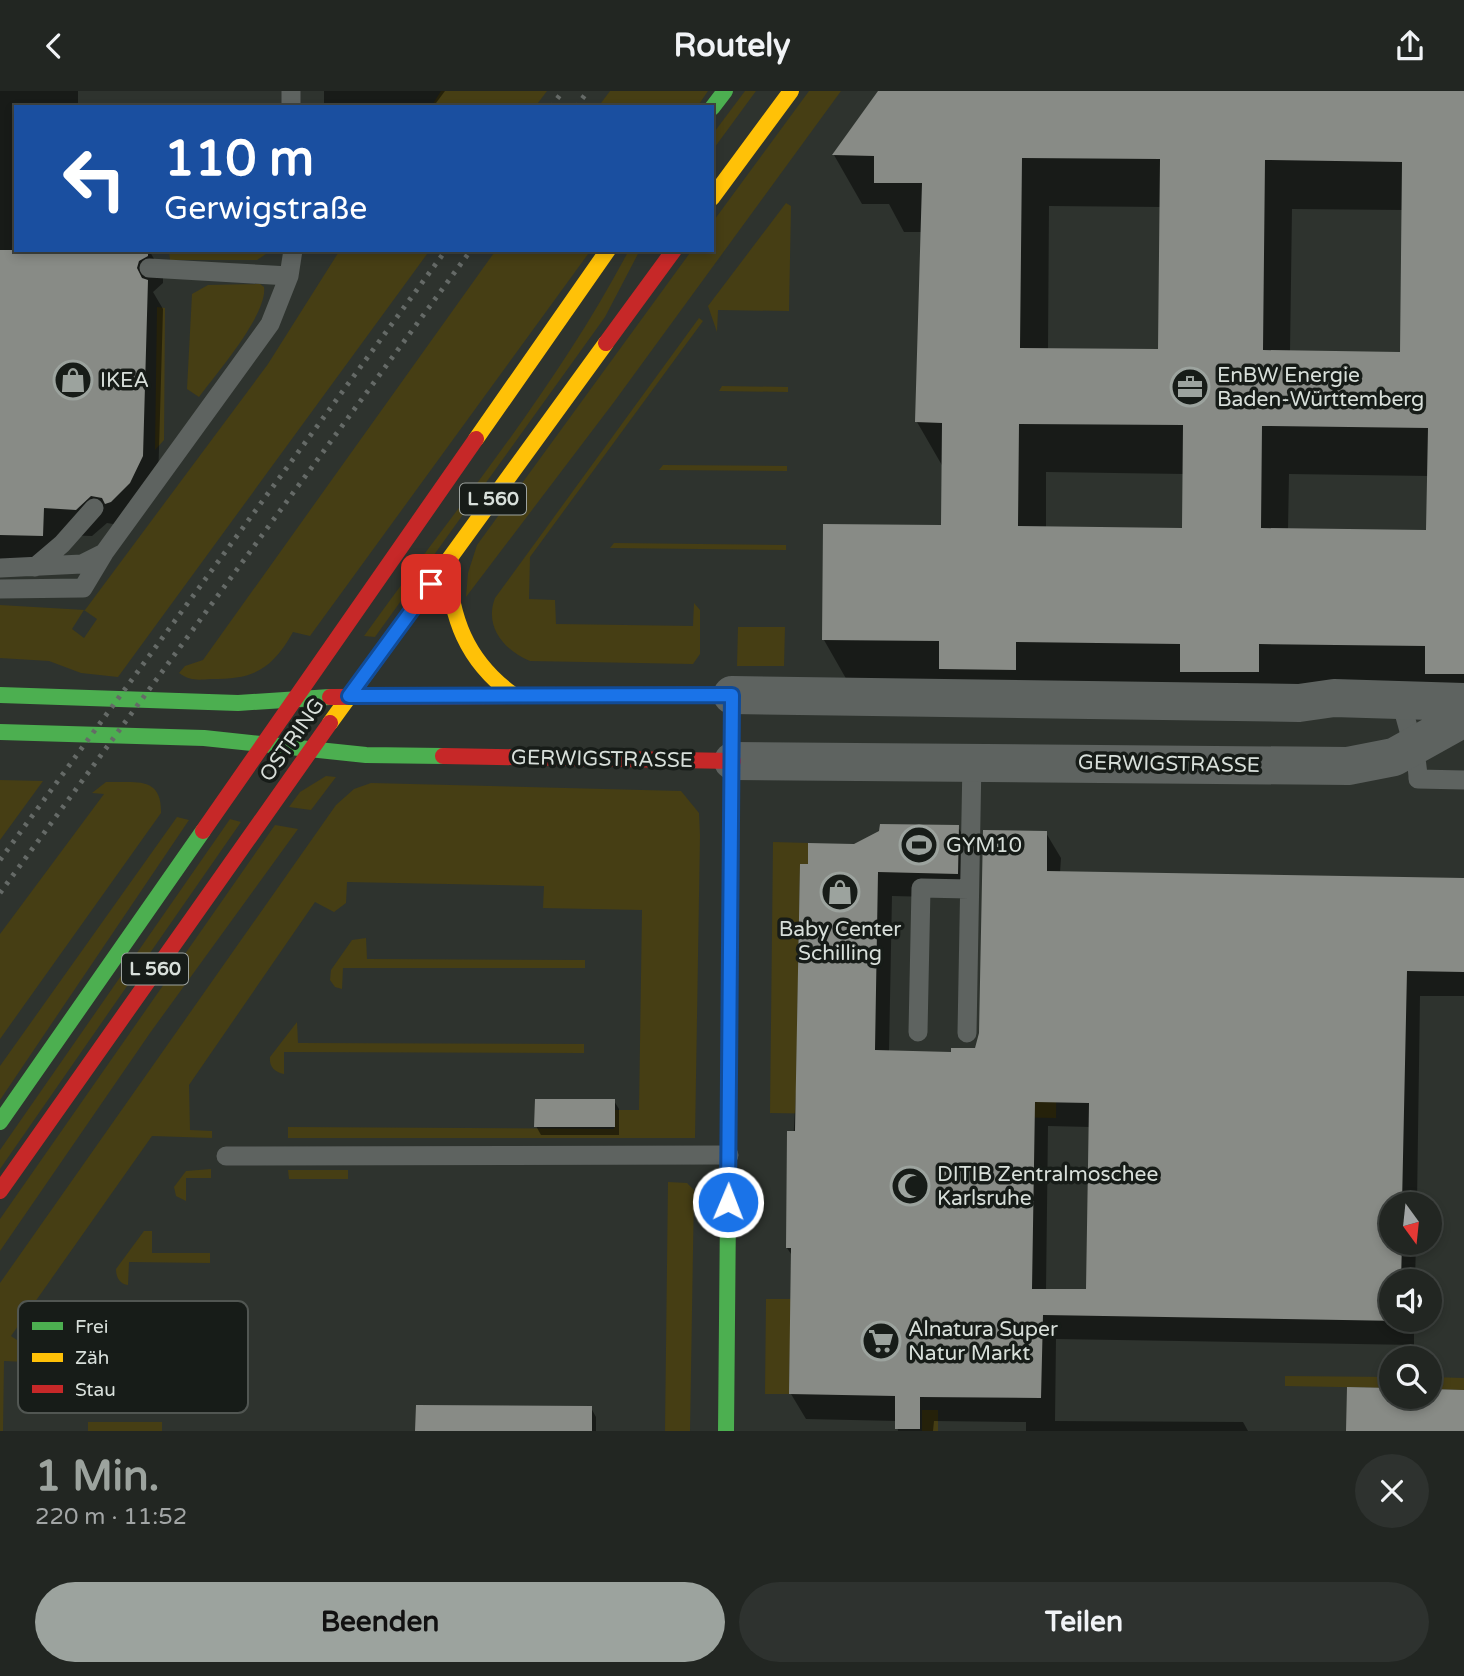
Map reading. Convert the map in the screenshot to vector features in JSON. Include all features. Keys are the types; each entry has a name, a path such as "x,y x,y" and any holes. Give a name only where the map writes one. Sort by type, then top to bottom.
{"main road":[{"path":"714,106 725,91"},
{"path":"714,195 791,91"},
{"name":"OSTRING","path":"0,1122 607,252"},
{"name":"OSTRING","path":"0,1191 349,696 673,252"},
{"path":"447,562 451,607 466,648 494,683 512,694"},
{"path":"0,695 238,703 349,696 732,695 726,1431"},
{"name":"GERWIGSTRASSE","path":"0,732 265,742 366,755 733,761"}],"street":[{"path":"732,695 1299,703 1334,698 1464,702"},
{"name":"GERWIGSTRASSE","path":"733,761 1348,766 1378,762 1411,749 1464,718"}],"lane":[{"path":"0,589 83,589 104,554 270,324 289,276 293,252"},
{"path":"149,268 289,276"},
{"path":"35,567 62,544 94,508"},
{"path":"0,568 82,564 104,554"},
{"path":"1401,699 1411,749 1418,765 1418,779 1464,780"},
{"path":"967,1033 972,761"},
{"path":"918,1032 921,888 969,889"},
{"path":"226,1156 729,1155"}],"shaded area":[{"path":"441,91 547,91 536,105 432,105"},
{"path":"610,91 708,91 698,105 600,105"},
{"path":"745,91 756,91 714,148 714,132"},
{"path":"809,91 841,91 614,402 466,597 468,573 477,545 691,252 714,252 714,220"},
{"path":"786,203 791,206 789,311 718,310 717,332 708,306"},
{"path":"169,252 269,252 257,260 170,260"},
{"path":"339,252 429,252 118,677 81,673 49,661 0,658 0,605 85,610 268,364","holes":["84,610 97,619 84,638 72,629"]},
{"path":"495,252 590,252 310,636 293,632 277,656 260,670 250,674 226,679 198,680 179,673 185,666 203,660"},
{"path":"628,252 639,252 605,317 375,637 364,636 503,448 601,301"},
{"path":"260,284 264,287 263,299 250,328 199,397 187,389 192,294 208,285"},
{"path":"157,307 165,308 164,440 155,450"},
{"path":"699,318 703,321 530,557 529,599 555,600 556,624 693,626 694,603 700,610 700,654 693,664 530,661 512,651 494,628 492,609 495,598"},
{"path":"722,386 788,387 788,392 719,391"},
{"path":"663,465 787,466 787,471 659,470"},
{"path":"614,543 786,545 786,550 610,548"},
{"path":"738,627 785,627 784,666 737,666"},
{"path":"326,776 336,777 311,810 289,807 300,792"},
{"path":"0,780 43,781 0,840"},
{"path":"106,782 136,782 152,787 157,792 161,813 0,1039 0,934 104,794 92,793"},
{"path":"371,783 681,791 699,813 700,836 695,1138 288,1138 288,1127 614,1129 615,1110 639,1110 642,910 543,908 544,886 347,882 346,903 334,912 315,902 189,1085 190,1130 212,1131 212,1138 152,1136 36,1301 18,1301 18,1326 11,1336 18,1341 18,1362 4,1361 3,1431 0,1431 0,1283 336,805 354,789"},
{"path":"177,817 189,820 0,1100 0,1066"},
{"path":"230,819 241,822 0,1169 0,1150"},
{"path":"275,825 298,829 150,1033 0,1251 0,1219"},
{"path":"773,842 808,843 808,864 800,864 796,1104 1042,1102 1059,906 1056,1118 770,1113"},
{"path":"366,938 367,959 585,960 585,968 343,968 342,989 335,987 330,980 331,970 352,940"},
{"path":"297,1022 298,1043 584,1044 584,1053 284,1052 284,1074 280,1073 271,1066 270,1057"},
{"path":"211,1169 211,1178 186,1178 186,1201 176,1196 174,1187 186,1171"},
{"path":"288,1170 348,1170 348,1179 289,1179"},
{"path":"668,1182 687,1183 694,1190 690,1431 665,1431"},
{"path":"144,1231 152,1231 152,1253 210,1253 210,1263 129,1262 128,1285 123,1283 118,1278 116,1269"},
{"path":"766,1299 791,1299 789,1394 765,1394"},
{"path":"1285,1376 1379,1377 1379,1388 1285,1386"},
{"path":"1442,1377 1464,1378 1464,1390 1442,1389"},
{"path":"922,1410 938,1410 938,1431 922,1431"},
{"path":"88,1422 162,1422 162,1431 88,1431"}],"building":[{"name":"EnBW Energie Baden-Württemberg","path":"878,91 1464,91 1464,674 1425,674 1425,646 1259,644 1259,672 1180,672 1180,644 1016,642 1016,670 939,669 939,641 822,640 823,524 941,525 942,423 915,422 922,183 874,183 874,156 832,155","holes":["1022,158 1160,159 1158,349 1020,348","1265,160 1402,162 1400,352 1263,350","1019,424 1183,425 1182,528 1018,526","1262,426 1428,428 1426,530 1261,528"]},
{"name":"IKEA","path":"0,250 148,252 148,256 139,261 137,268 142,278 148,280 143,456 130,483 111,502 105,504 102,498 91,496 76,510 44,508 43,536 0,535"},
{"path":"880,824 959,825 958,874 878,872 875,1050 951,1052 951,1048 975,1048 979,1033 983,830 1047,831 1047,871 1464,878 1464,972 1407,971 1402,1192 1379,1192 1379,1255 1402,1255 1401,1269 1379,1269 1379,1321 1043,1315 1041,1398 920,1397 920,1429 895,1429 895,1396 789,1394 791,1248 786,1248 787,1131 795,1131 800,864 808,864 808,843 854,844 879,831","holes":["1035,1102 1089,1103 1086,1289 1032,1289"]},
{"path":"535,1099 615,1099 615,1127 534,1127"},
{"path":"1347,1387 1379,1388 1379,1409 1442,1409 1442,1389 1464,1390 1464,1431 1346,1431"},
{"path":"416,1405 592,1406 592,1431 415,1431"}],"railway":[{"path":"552,105 563,91"},
{"path":"578,105 588,91"},
{"path":"0,860 445,252"},
{"path":"0,893 470,252"}],"traffic: fast":[{"path":"714,105 725,91"},
{"path":"0,695 238,703 330,697"},
{"path":"0,732 204,738 366,755 443,756"},
{"path":"0,1122 203,831"},
{"path":"726,1431 728,1210"}],"traffic: slow":[{"path":"714,195 791,91"},
{"path":"476,439 607,252"},
{"path":"330,723 606,343"},
{"path":"447,562 452,601 464,636 483,667 512,694"},
{"path":"683,695 732,695 728,1210"}],"traffic: jam":[{"path":"606,343 673,252"},
{"path":"203,831 476,439"},
{"path":"330,697 683,695"},
{"path":"0,1191 330,723"},
{"path":"443,756 733,761"}],"place":[{"name":"IKEA","path":"73,380"},
{"name":"EnBW Energie Baden-Württemberg","path":"1190,387"},
{"name":"GYM10","path":"919,845"},
{"name":"Baby Center Schilling","path":"840,892"},
{"name":"DITIB Zentralmoschee Karlsruhe","path":"910,1186"},
{"name":"Alnatura Super Natur Markt","path":"881,1341"}],"route":[{"path":"431,584 349,696 732,695 728,1202"}]}
